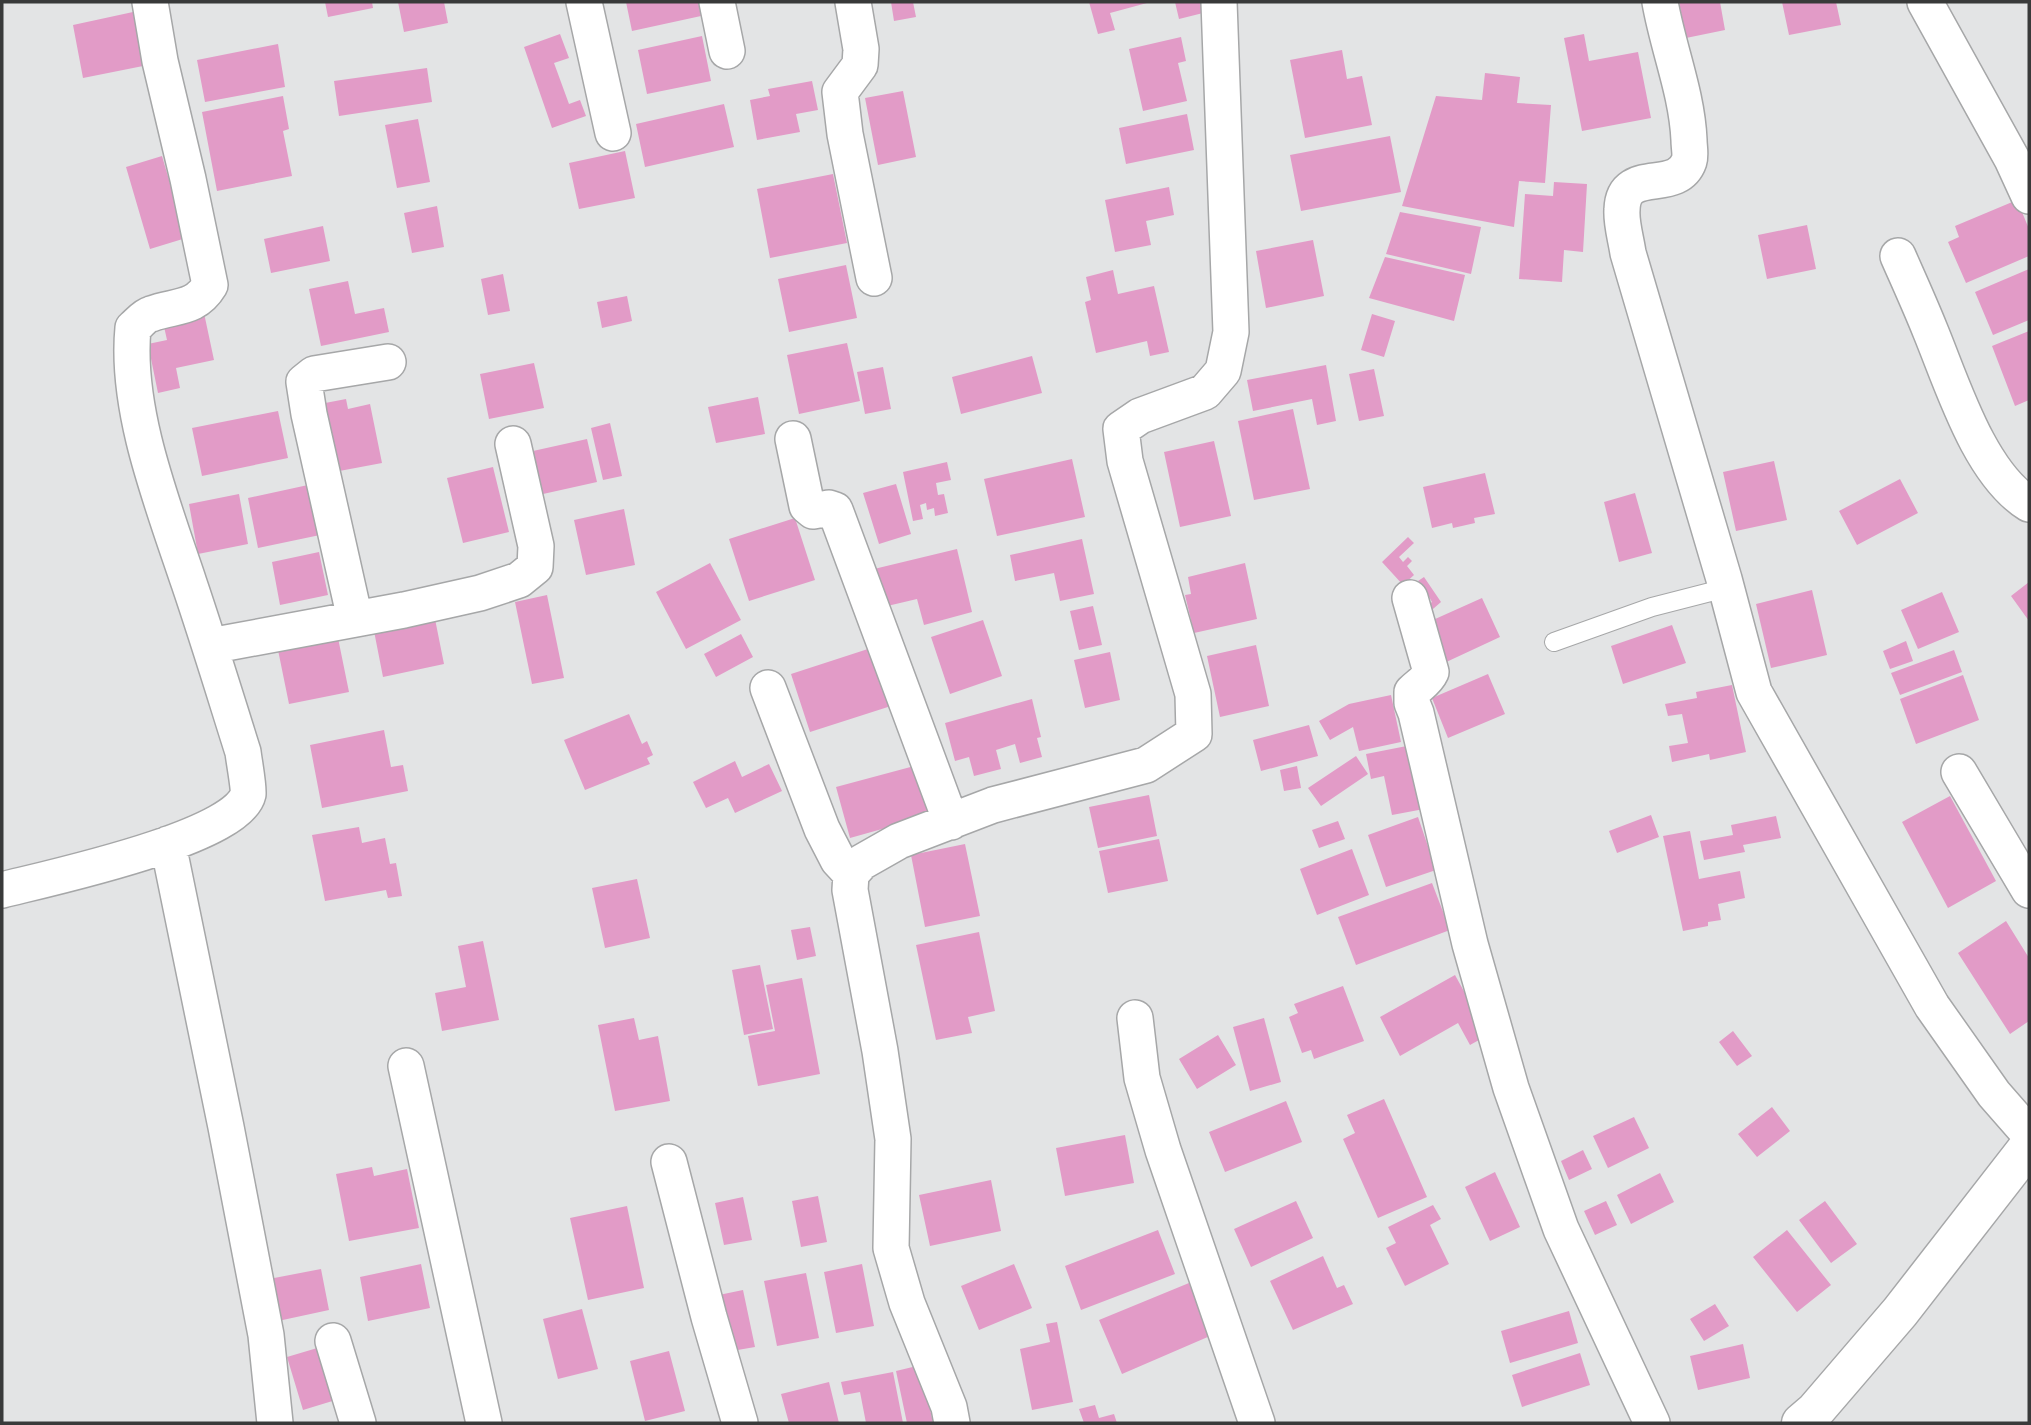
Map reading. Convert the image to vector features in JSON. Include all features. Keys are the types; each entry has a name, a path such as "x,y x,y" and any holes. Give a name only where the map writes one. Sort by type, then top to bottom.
{"street":[{"path":"2,890 153,850 211,826 238,811 248,794 243,752 150,465 131,353 133,328 149,314 195,302 204,295 210,285 194,202 160,61 150,2"},
{"path":"584,2 613,133"},
{"path":"717,2 727,51"},
{"path":"853,2 861,49 860,65 840,92 845,134 874,278"},
{"path":"952,1423 949,1407 906,1303 891,1248 893,1139 880,1051 850,890 851,874 862,862 899,841 993,805 1146,765 1194,734 1194,694 1125,461 1121,429 1140,416 1205,392 1223,371 1231,332 1219,2"},
{"path":"1660,2 1688,121 1690,159 1684,172 1670,178 1633,185 1626,193 1622,209 1628,253 1754,692 1932,1006 1994,1094 2029,1134"},
{"path":"1925,2 2012,159 2029,196"},
{"path":"1898,256 1958,401 1993,470 2017,497 2029,504"},
{"path":"355,619 304,382 314,374 388,362"},
{"path":"793,439 807,506 813,511 829,508 835,510 951,822"},
{"path":"210,646 480,593 519,580 535,567 536,546 513,444"},
{"path":"1410,598 1431,672 1428,680 1412,692 1412,703 1469,944 1511,1088 1561,1229 1652,1423"},
{"path":"768,688 822,829 838,860 851,874"},
{"path":"1959,772 2029,890"},
{"path":"168,844 224,1113 266,1335 275,1423"},
{"path":"1135,1018 1142,1078 1163,1150 1257,1423"},
{"path":"406,1066 484,1423"},
{"path":"1801,1423 1815,1411 1900,1312 2029,1146"},
{"path":"669,1162 740,1423"},
{"path":"333,1341 358,1423"}],"lane":[{"path":"1554,642 1652,607 1726,588"}],"building":[{"path":"325,2 372,2 373,8 328,17"},
{"path":"398,2 444,2 448,23 404,32"},
{"path":"626,2 698,2 701,16 632,31"},
{"path":"891,2 913,2 916,17 894,21"},
{"path":"1089,2 1147,3 1110,13 1115,30 1098,34"},
{"path":"1175,2 1200,2 1203,13 1179,19"},
{"path":"1679,2 1720,2 1725,30 1686,38"},
{"path":"1782,2 1836,2 1841,25 1789,35"},
{"path":"133,12 143,66 83,78 73,25"},
{"path":"560,34 569,58 554,63 569,104 580,100 586,116 552,128 524,47"},
{"path":"1584,34 1589,61 1638,52 1651,118 1582,131 1564,38"},
{"path":"702,36 711,81 647,94 638,50"},
{"path":"1181,37 1186,61 1178,63 1187,101 1143,111 1129,49"},
{"path":"278,44 285,87 205,102 197,60"},
{"path":"1342,50 1347,79 1362,76 1372,125 1305,138 1290,60"},
{"path":"427,68 432,102 339,116 334,81"},
{"path":"1485,73 1520,77 1517,103 1551,105 1545,183 1519,181 1514,227 1402,206 1436,96 1482,100"},
{"path":"812,81 818,110 796,114 800,132 757,140 750,100 770,96 768,89"},
{"path":"903,91 916,157 878,165 865,98"},
{"path":"283,96 289,129 283,131 292,176 217,191 202,112"},
{"path":"724,104 734,147 645,167 636,124"},
{"path":"1187,114 1194,150 1126,164 1119,128"},
{"path":"418,119 430,182 397,188 385,125"},
{"path":"1390,136 1401,192 1301,211 1290,155"},
{"path":"625,151 635,198 579,209 569,163"},
{"path":"162,156 186,238 150,249 126,167"},
{"path":"833,174 847,243 770,258 757,189"},
{"path":"1554,182 1587,184 1583,252 1564,250 1562,282 1519,279 1525,194 1553,196"},
{"path":"1169,187 1174,215 1146,221 1151,245 1115,252 1105,200"},
{"path":"2017,200 2029,229 2029,256 1966,283 1948,242 1959,237 1955,226"},
{"path":"437,206 444,247 412,253 404,213"},
{"path":"1400,212 1481,227 1471,274 1386,254"},
{"path":"1807,225 1816,269 1767,279 1758,235"},
{"path":"323,226 330,261 271,273 264,239"},
{"path":"1313,240 1324,296 1266,308 1256,251"},
{"path":"1385,257 1465,275 1454,321 1369,298"},
{"path":"846,265 857,318 789,332 778,279"},
{"path":"2029,269 2029,320 1993,335 1975,292"},
{"path":"1113,270 1118,294 1154,286 1169,352 1150,356 1147,341 1096,353 1085,302 1091,300 1086,277"},
{"path":"503,274 510,311 488,315 481,279"},
{"path":"348,281 355,314 384,308 389,332 321,346 309,289"},
{"path":"627,296 632,321 602,328 597,302"},
{"path":"204,313 214,360 176,368 180,388 158,393 148,344 167,340 163,322"},
{"path":"1372,314 1395,321 1384,357 1361,350"},
{"path":"2029,331 2029,400 2015,406 1992,346"},
{"path":"847,343 860,401 799,414 787,355"},
{"path":"1032,356 1042,393 961,414 952,377"},
{"path":"534,363 544,408 489,419 480,374"},
{"path":"1326,365 1336,421 1317,425 1312,399 1253,411 1247,380"},
{"path":"883,367 891,409 865,414 857,372"},
{"path":"1374,369 1384,416 1359,421 1349,374"},
{"path":"758,397 765,434 716,443 708,407"},
{"path":"346,399 348,409 370,404 382,463 334,472 320,404"},
{"path":"1293,409 1310,489 1254,500 1238,421"},
{"path":"278,411 288,458 202,476 192,428"},
{"path":"610,423 622,476 603,480 591,428"},
{"path":"587,439 597,482 543,494 533,451"},
{"path":"1214,441 1231,516 1180,527 1164,452"},
{"path":"1072,459 1085,517 997,536 984,479"},
{"path":"1774,461 1787,520 1736,531 1723,472"},
{"path":"947,462 951,480 936,483 938,495 944,494 948,513 935,516 934,508 927,510 926,503 920,505 923,519 913,521 903,472"},
{"path":"493,467 509,532 463,543 447,478"},
{"path":"1485,473 1495,514 1474,518 1475,523 1453,528 1452,523 1432,528 1423,487"},
{"path":"1900,479 1918,513 1857,545 1839,511"},
{"path":"896,484 911,534 879,544 863,493"},
{"path":"308,485 320,535 258,548 248,498"},
{"path":"1635,493 1652,553 1619,562 1604,502"},
{"path":"239,494 248,544 198,554 189,504"},
{"path":"624,509 635,565 586,575 574,520"},
{"path":"795,518 815,580 749,601 729,539"},
{"path":"1408,537 1414,543 1399,557 1403,562 1408,557 1412,561 1407,566 1414,575 1403,585 1382,562"},
{"path":"1082,539 1094,594 1060,601 1054,573 1015,581 1010,555"},
{"path":"957,549 972,612 924,625 917,599 883,607 874,569"},
{"path":"319,552 328,595 280,605 272,562"},
{"path":"710,563 741,620 686,649 656,592"},
{"path":"1245,563 1257,619 1194,633 1185,595 1191,594 1188,577"},
{"path":"1424,577 1441,602 1426,615 1422,609 1432,602 1428,595 1422,599 1425,591 1418,581"},
{"path":"2029,582 2029,621 2011,596"},
{"path":"1812,590 1827,655 1771,668 1756,604"},
{"path":"1942,592 1959,632 1918,649 1901,610"},
{"path":"547,595 564,678 532,684 515,602"},
{"path":"1482,598 1500,637 1442,664 1424,624"},
{"path":"1093,606 1102,645 1079,650 1070,611"},
{"path":"435,619 444,664 383,677 374,631"},
{"path":"983,620 1002,676 950,694 931,637"},
{"path":"1672,625 1686,663 1623,684 1611,646"},
{"path":"741,634 753,657 716,677 704,654"},
{"path":"338,638 349,692 289,704 278,650"},
{"path":"1906,641 1913,661 1890,669 1883,651"},
{"path":"1256,645 1269,706 1220,717 1207,656"},
{"path":"871,648 891,706 810,732 791,674"},
{"path":"1954,650 1962,672 1900,695 1891,673"},
{"path":"1110,652 1120,700 1085,708 1074,660"},
{"path":"1488,674 1505,714 1448,738 1432,698"},
{"path":"1963,675 1979,720 1916,744 1900,699"},
{"path":"1732,685 1746,752 1710,760 1709,754 1672,762 1669,746 1688,743 1682,714 1668,716 1665,704 1697,698 1696,692"},
{"path":"1391,695 1401,742 1359,751 1353,727 1330,740 1319,721 1349,704"},
{"path":"1032,699 1041,737 1037,738 1042,757 1020,763 1015,744 996,750 1001,769 974,776 969,757 955,761 945,723"},
{"path":"629,714 642,744 647,741 653,755 647,758 650,764 585,790 564,740"},
{"path":"1309,725 1318,756 1261,771 1253,740"},
{"path":"384,730 391,767 403,765 408,791 322,808 310,745"},
{"path":"1417,744 1424,809 1392,815 1384,776 1371,779 1366,754"},
{"path":"1356,756 1368,774 1321,806 1308,788"},
{"path":"735,761 742,777 769,764 782,791 735,813 728,798 706,808 693,782"},
{"path":"918,765 932,815 850,838 836,787"},
{"path":"1297,766 1301,788 1284,791 1280,770"},
{"path":"1149,795 1157,836 1098,848 1089,807"},
{"path":"1950,796 1996,881 1948,908 1902,822"},
{"path":"1651,815 1659,837 1617,853 1609,831"},
{"path":"1776,816 1781,838 1743,845 1745,852 1704,860 1700,841 1733,835 1731,825"},
{"path":"1418,817 1436,870 1386,887 1368,835"},
{"path":"1338,821 1345,839 1319,848 1312,830"},
{"path":"359,827 362,843 385,838 390,864 396,863 402,896 388,898 386,890 325,901 312,835"},
{"path":"1690,831 1699,879 1740,871 1745,898 1718,904 1721,920 1708,922 1708,926 1683,931 1663,836"},
{"path":"1159,839 1168,881 1108,893 1099,851"},
{"path":"965,844 980,916 925,927 911,855"},
{"path":"1352,849 1369,895 1317,915 1300,869"},
{"path":"637,879 650,938 605,948 592,888"},
{"path":"1432,883 1450,930 1356,965 1338,917"},
{"path":"2006,921 2029,958 2029,1021 2010,1034 1958,953"},
{"path":"810,927 816,956 797,960 791,930"},
{"path":"979,932 995,1011 968,1017 972,1033 936,1040 916,945"},
{"path":"483,941 499,1020 442,1031 435,993 466,987 458,946"},
{"path":"760,965 773,1029 744,1035 732,970"},
{"path":"1455,975 1488,1035 1470,1045 1458,1023 1400,1056 1380,1017"},
{"path":"802,978 820,1074 758,1086 748,1036 775,1031 766,985"},
{"path":"1343,986 1364,1041 1314,1059 1311,1050 1302,1053 1289,1017 1298,1013 1294,1004"},
{"path":"634,1018 639,1040 658,1036 670,1101 615,1111 598,1025"},
{"path":"1264,1018 1281,1082 1250,1091 1233,1027"},
{"path":"1733,1031 1752,1056 1737,1066 1719,1042"},
{"path":"1218,1035 1236,1065 1197,1089 1179,1059"},
{"path":"1384,1099 1427,1197 1378,1218 1343,1139 1355,1133 1347,1115"},
{"path":"1286,1101 1302,1142 1225,1172 1209,1132"},
{"path":"1772,1107 1790,1131 1757,1157 1738,1134"},
{"path":"1634,1117 1649,1148 1608,1168 1593,1136"},
{"path":"1125,1135 1134,1183 1065,1196 1056,1148"},
{"path":"1583,1150 1592,1169 1569,1180 1561,1161"},
{"path":"372,1167 374,1176 407,1169 419,1228 349,1241 336,1174"},
{"path":"1495,1172 1520,1227 1490,1241 1465,1187"},
{"path":"1660,1173 1674,1202 1631,1224 1617,1195"},
{"path":"991,1180 1001,1231 930,1246 919,1195"},
{"path":"818,1196 827,1242 801,1247 792,1201"},
{"path":"743,1197 752,1240 724,1245 715,1203"},
{"path":"1296,1201 1313,1238 1251,1267 1234,1229"},
{"path":"1606,1201 1617,1225 1595,1235 1584,1211"},
{"path":"1825,1201 1857,1244 1831,1263 1799,1220"},
{"path":"1433,1205 1441,1219 1430,1225 1449,1264 1405,1286 1386,1248 1396,1243 1388,1227"},
{"path":"627,1206 644,1288 588,1300 570,1218"},
{"path":"1158,1230 1175,1274 1081,1310 1065,1266"},
{"path":"1787,1230 1831,1285 1797,1312 1753,1257"},
{"path":"1323,1256 1337,1288 1344,1285 1353,1304 1293,1330 1270,1281"},
{"path":"421,1264 430,1308 368,1321 360,1277"},
{"path":"862,1264 874,1326 836,1333 824,1272"},
{"path":"1014,1264 1032,1308 979,1330 961,1286"},
{"path":"321,1269 329,1310 278,1321 269,1279"},
{"path":"806,1273 819,1338 777,1346 764,1281"},
{"path":"1189,1283 1210,1336 1122,1374 1099,1320"},
{"path":"743,1290 755,1347 726,1352 714,1296"},
{"path":"1715,1304 1729,1326 1704,1341 1690,1319"},
{"path":"582,1309 598,1369 558,1379 543,1319"},
{"path":"1569,1311 1578,1343 1510,1363 1501,1331"},
{"path":"1057,1322 1073,1402 1032,1410 1020,1349 1050,1342 1046,1324"},
{"path":"1743,1344 1750,1378 1698,1390 1690,1356"},
{"path":"324,1346 339,1399 303,1410 287,1357"},
{"path":"669,1351 685,1411 645,1421 630,1361"},
{"path":"1580,1353 1590,1385 1522,1407 1512,1375"},
{"path":"921,1365 933,1423 907,1423 896,1371"},
{"path":"893,1372 903,1423 866,1423 860,1392 844,1395 841,1382"},
{"path":"829,1382 839,1423 789,1423 781,1394"},
{"path":"1095,1405 1099,1418 1114,1414 1117,1423 1084,1423 1079,1409"}]}
